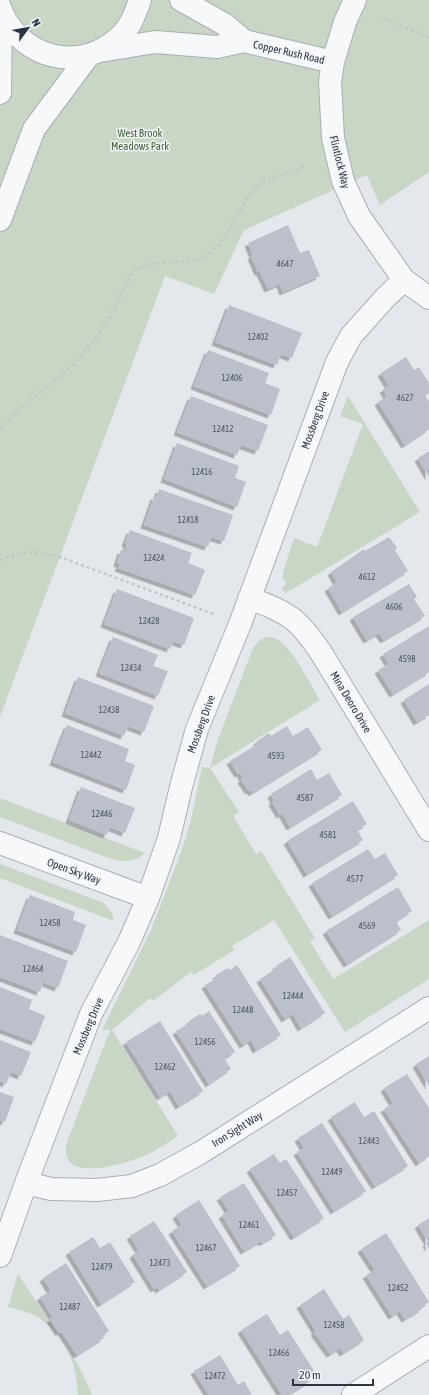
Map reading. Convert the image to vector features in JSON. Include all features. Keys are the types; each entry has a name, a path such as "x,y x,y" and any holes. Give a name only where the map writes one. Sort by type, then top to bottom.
{"street":[{"path":"0,220 34,129 94,53 118,39 132,21 140,0"},
{"name":"Copper Rush Road","path":"181,0 224,24 244,42"},
{"name":"Flintlock Way","path":"355,0 345,22 333,62 330,82 333,138 343,181 359,216 404,280 429,298"},
{"path":"0,93 1,9"},
{"name":"Copper Rush Road","path":"1,9 12,30 27,45 46,54 68,58 155,42 217,47 244,42 333,62"},
{"name":"Mossberg Drive","path":"0,1256 26,1183 91,1014 129,942 148,898 169,838 181,787 198,729 240,624 337,362 351,336 404,280"},
{"name":"Mina Deoro Drive","path":"249,598 274,608 294,620 307,633 320,651 429,830"},
{"name":"Open Sky Way","path":"0,843 148,898"},
{"name":"Iron Sight Way","path":"26,1183 51,1190 97,1190 132,1186 160,1175 200,1153 429,1008"},
{"path":"352,1395 429,1346"}],"path":[{"path":"382,19 429,37"},
{"path":"0,429 16,412 74,364 104,328 129,278 137,269 151,264 199,260 221,243 249,195 257,186 266,180 306,166"},
{"path":"0,560 27,552 48,553 240,624"}],"green space":[{"name":"West Brook Meadows Park","path":"0,0 429,0 429,172 380,205 367,175 244,230 214,294 165,276 0,717"},
{"path":"348,396 420,512 286,593 281,589 286,584 283,578 283,572 294,538 317,547 363,424 340,416"},
{"path":"266,637 272,637 290,651 320,700 210,768 217,742 253,648 260,640"},
{"path":"202,767 210,768 239,812 233,816 256,854 261,851 315,938 310,941 333,979 429,920 429,979 345,1032 274,920 232,946 234,950 194,975 191,972 153,1001 150,998 112,1030 178,1136 153,1152 129,1162 99,1168 82,1168 75,1166 67,1157 66,1145 111,1030 102,1030 151,930 180,855 190,824"},
{"path":"0,798 145,853 130,861 114,860 0,817"},
{"path":"0,864 104,903 112,913 114,921 0,878"},
{"path":"18,1274 79,1366 92,1395 78,1395 75,1372 68,1350 55,1332 37,1317 8,1307"}],"building":[{"path":"288,225 300,253 309,250 320,276 283,292 280,284 268,289 251,256 253,255 248,243"},
{"path":"229,305 302,333 292,358 281,354 277,365 215,342"},
{"path":"208,350 269,373 265,383 280,389 271,415 194,386"},
{"path":"406,357 414,370 419,367 429,383 429,393 425,396 429,401 429,429 405,445 378,402 387,396 383,389 389,386 381,373"},
{"path":"191,396 268,425 258,451 241,445 237,455 177,432"},
{"path":"177,443 239,466 235,478 246,482 237,507 164,479"},
{"path":"429,451 429,477 418,458"},
{"path":"159,489 233,515 224,541 211,537 208,547 144,525 154,496 157,497"},
{"path":"130,530 192,553 188,563 205,570 195,595 118,568 120,564 117,563 121,550 125,551 127,544 125,543"},
{"path":"389,537 397,548 395,550 408,571 342,612 328,588 337,582 331,572 364,549 365,551"},
{"path":"409,584 417,597 414,599 425,616 384,640 379,633 367,640 353,617"},
{"path":"117,589 194,618 184,645 173,641 170,649 104,624"},
{"path":"429,626 429,672 393,694 378,670 389,664 383,654"},
{"path":"113,637 158,655 153,666 168,671 158,696 99,673"},
{"path":"78,677 154,706 144,732 128,726 124,736 65,713"},
{"path":"429,684 429,715 417,722 404,700"},
{"path":"67,725 129,749 125,761 135,765 126,790 53,762"},
{"path":"287,726 293,736 308,727 322,750 252,793 241,780 243,778 240,773 238,774 230,761 258,744 256,742 269,733 271,736"},
{"path":"311,769 317,780 329,773 342,795 290,827 282,813 280,815 272,802 274,801 271,794"},
{"path":"81,787 135,808 125,833 110,827 107,835 69,820"},
{"path":"353,801 367,824 357,830 363,840 307,874 287,841"},
{"path":"368,849 375,859 385,853 398,875 332,916 312,883"},
{"path":"398,887 412,911 396,921 401,930 347,964 326,931"},
{"path":"30,895 75,912 73,920 86,925 76,952 17,930"},
{"path":"0,935 68,961 58,988 43,982 40,992 0,977"},
{"path":"290,957 325,1013 301,1028 293,1014 285,1019 260,979"},
{"path":"237,965 281,1035 256,1050 251,1040 243,1045 205,985 217,978 216,975 228,968 230,970"},
{"path":"0,987 32,1000 29,1009 45,1016 35,1042 0,1029"},
{"path":"209,1011 235,1052 224,1058 231,1069 209,1084 176,1031 190,1023 189,1021 200,1014 202,1016"},
{"path":"160,1021 203,1091 179,1106 170,1091 160,1097 126,1042"},
{"path":"0,1040 31,1052 21,1076 11,1072 6,1084 0,1081"},
{"path":"429,1056 429,1086 416,1064"},
{"path":"407,1074 429,1108 429,1156 419,1163 384,1109 393,1103 384,1088"},
{"path":"0,1092 14,1097 5,1122 0,1120"},
{"path":"355,1102 364,1117 374,1111 408,1166 375,1186 331,1117"},
{"path":"322,1123 366,1191 334,1211 297,1152 304,1148 298,1138"},
{"path":"274,1154 280,1163 286,1159 324,1218 294,1237 250,1169"},
{"path":"244,1183 276,1235 262,1243 261,1241 244,1251 222,1215 229,1211 220,1197"},
{"path":"199,1200 240,1266 207,1286 172,1231 182,1225 176,1215"},
{"path":"429,1218 429,1249 426,1243 428,1242 418,1225"},
{"path":"154,1221 187,1272 159,1290 157,1287 154,1289 133,1255 139,1250 130,1236"},
{"path":"386,1233 429,1302 421,1307 422,1309 405,1319 400,1311 392,1316 366,1275 375,1270 361,1249"},
{"path":"93,1237 100,1248 110,1242 135,1282 101,1304 69,1252"},
{"path":"66,1263 109,1331 102,1336 104,1338 77,1355 61,1331 59,1333 50,1319 53,1317 40,1297 51,1291 43,1278"},
{"path":"324,1289 343,1319 349,1315 364,1340 343,1353 340,1348 330,1354 314,1332 316,1331 300,1305"},
{"path":"267,1314 280,1335 288,1330 314,1371 306,1376 309,1382 288,1395 282,1395 241,1330"},
{"path":"220,1355 238,1385 244,1381 252,1395 209,1395 194,1371"}]}
